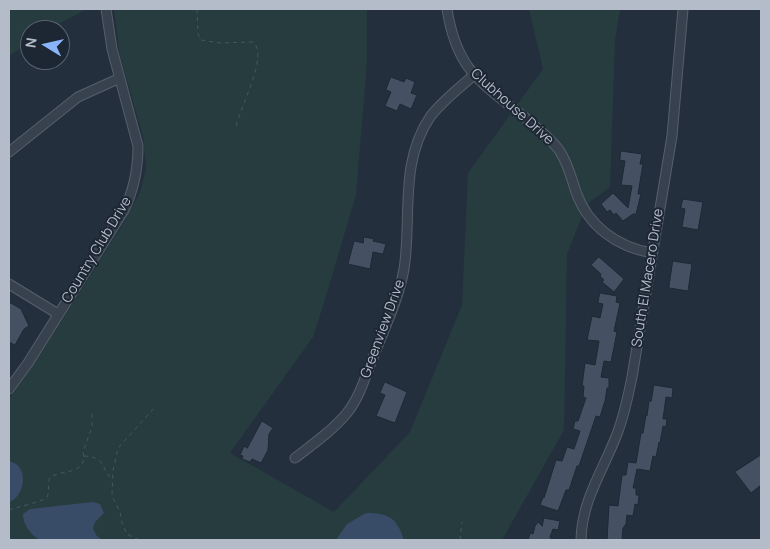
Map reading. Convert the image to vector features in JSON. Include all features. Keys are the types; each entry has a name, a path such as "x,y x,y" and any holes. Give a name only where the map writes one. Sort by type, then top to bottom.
{"street":[{"name":"Country Club Drive","path":"9,389 28,363 124,210 136,178 138,146 112,49 106,9"},
{"name":"Clubhouse Drive","path":"447,9 455,43 474,76 487,89 539,130 559,150 570,171 579,200 597,226 618,242 636,250 652,253"},
{"name":"South El Macero Drive","path":"581,540 583,520 590,494 617,433 628,399 672,136 682,9"},
{"name":"Greenview Drive","path":"295,458 326,434 348,413 357,397 395,301 404,270 407,245 408,178 412,156 420,135 431,116 474,76"},
{"path":"9,152 78,97 120,78"},
{"path":"9,284 58,314"}],"path":[{"path":"197,9 198,34 202,40 220,43 252,42 257,48 258,54 252,84 238,117 236,127"},
{"path":"138,540 128,534 122,524 120,512 112,496 112,481 118,448 156,406"},
{"path":"9,510 44,499 48,493 50,477 76,470 80,467 92,427 92,412"},
{"path":"84,456 99,459 112,481"},
{"path":"460,540 462,522"}],"green space":[{"path":"9,9 87,9 66,20 20,20 20,49 9,56"},
{"path":"114,9 367,9 367,63 356,195 326,296 313,337 230,453 334,512 410,432 462,305 468,173 543,69 529,9 620,9 615,41 610,187 587,204 567,254 564,430 502,540 9,540 9,399 37,359 123,224 140,192 146,169 143,136 120,56"}],"water":[{"path":"9,461 16,464 20,469 23,475 23,482 18,495 9,502"},
{"path":"93,502 100,504 104,513 95,522 93,528 96,535 102,540 40,540 28,529 24,522 23,514 30,509"},
{"path":"366,513 381,514 391,518 398,526 404,540 336,540 347,524"}],"building":[{"path":"391,77 404,82 406,78 415,82 411,93 417,95 411,109 400,104 397,111 385,106 391,92 386,90"},
{"path":"621,151 642,154 640,164 643,164 638,194 641,194 636,214 623,221 616,213 614,215 610,210 607,212 601,204 613,193 628,208 632,186 621,185 625,161 620,160"},
{"path":"683,199 703,202 698,230 682,227 685,209 681,208"},
{"path":"364,237 386,244 383,254 373,252 370,269 348,264 354,241 363,243"},
{"path":"599,257 624,279 614,292 602,282 604,280 600,276 601,274 591,265"},
{"path":"673,261 692,264 688,291 669,288"},
{"path":"600,293 617,296 616,302 620,303 614,331 617,332 611,362 604,361 601,377 609,378 609,388 607,388 600,417 596,416 579,466 577,466 569,490 566,490 558,511 540,505 556,460 562,461 567,447 574,449 580,431 573,429 575,421 578,421 586,398 583,397 584,386 582,386 585,363 595,365 599,341 587,340 592,316 600,318 603,304 598,303"},
{"path":"9,302 21,309 29,326 24,329 15,345 9,342"},
{"path":"385,382 407,392 395,423 376,416 385,395 380,393"},
{"path":"654,385 673,388 672,398 666,397 663,419 667,419 666,427 663,426 656,457 653,456 650,471 637,469 633,488 636,488 636,495 639,495 638,505 635,504 633,516 627,515 622,540 607,540 609,505 618,506 622,475 626,475 628,462 636,463 641,433 643,433"},
{"path":"262,421 273,428 269,434 268,450 261,463 252,459 250,462 242,459 243,456 240,455 244,446 247,448"},
{"path":"761,455 761,485 751,493 735,472"},
{"path":"544,518 560,521 558,530 553,529 550,537 552,540 528,540 530,533 533,534 538,522 542,526"}]}
